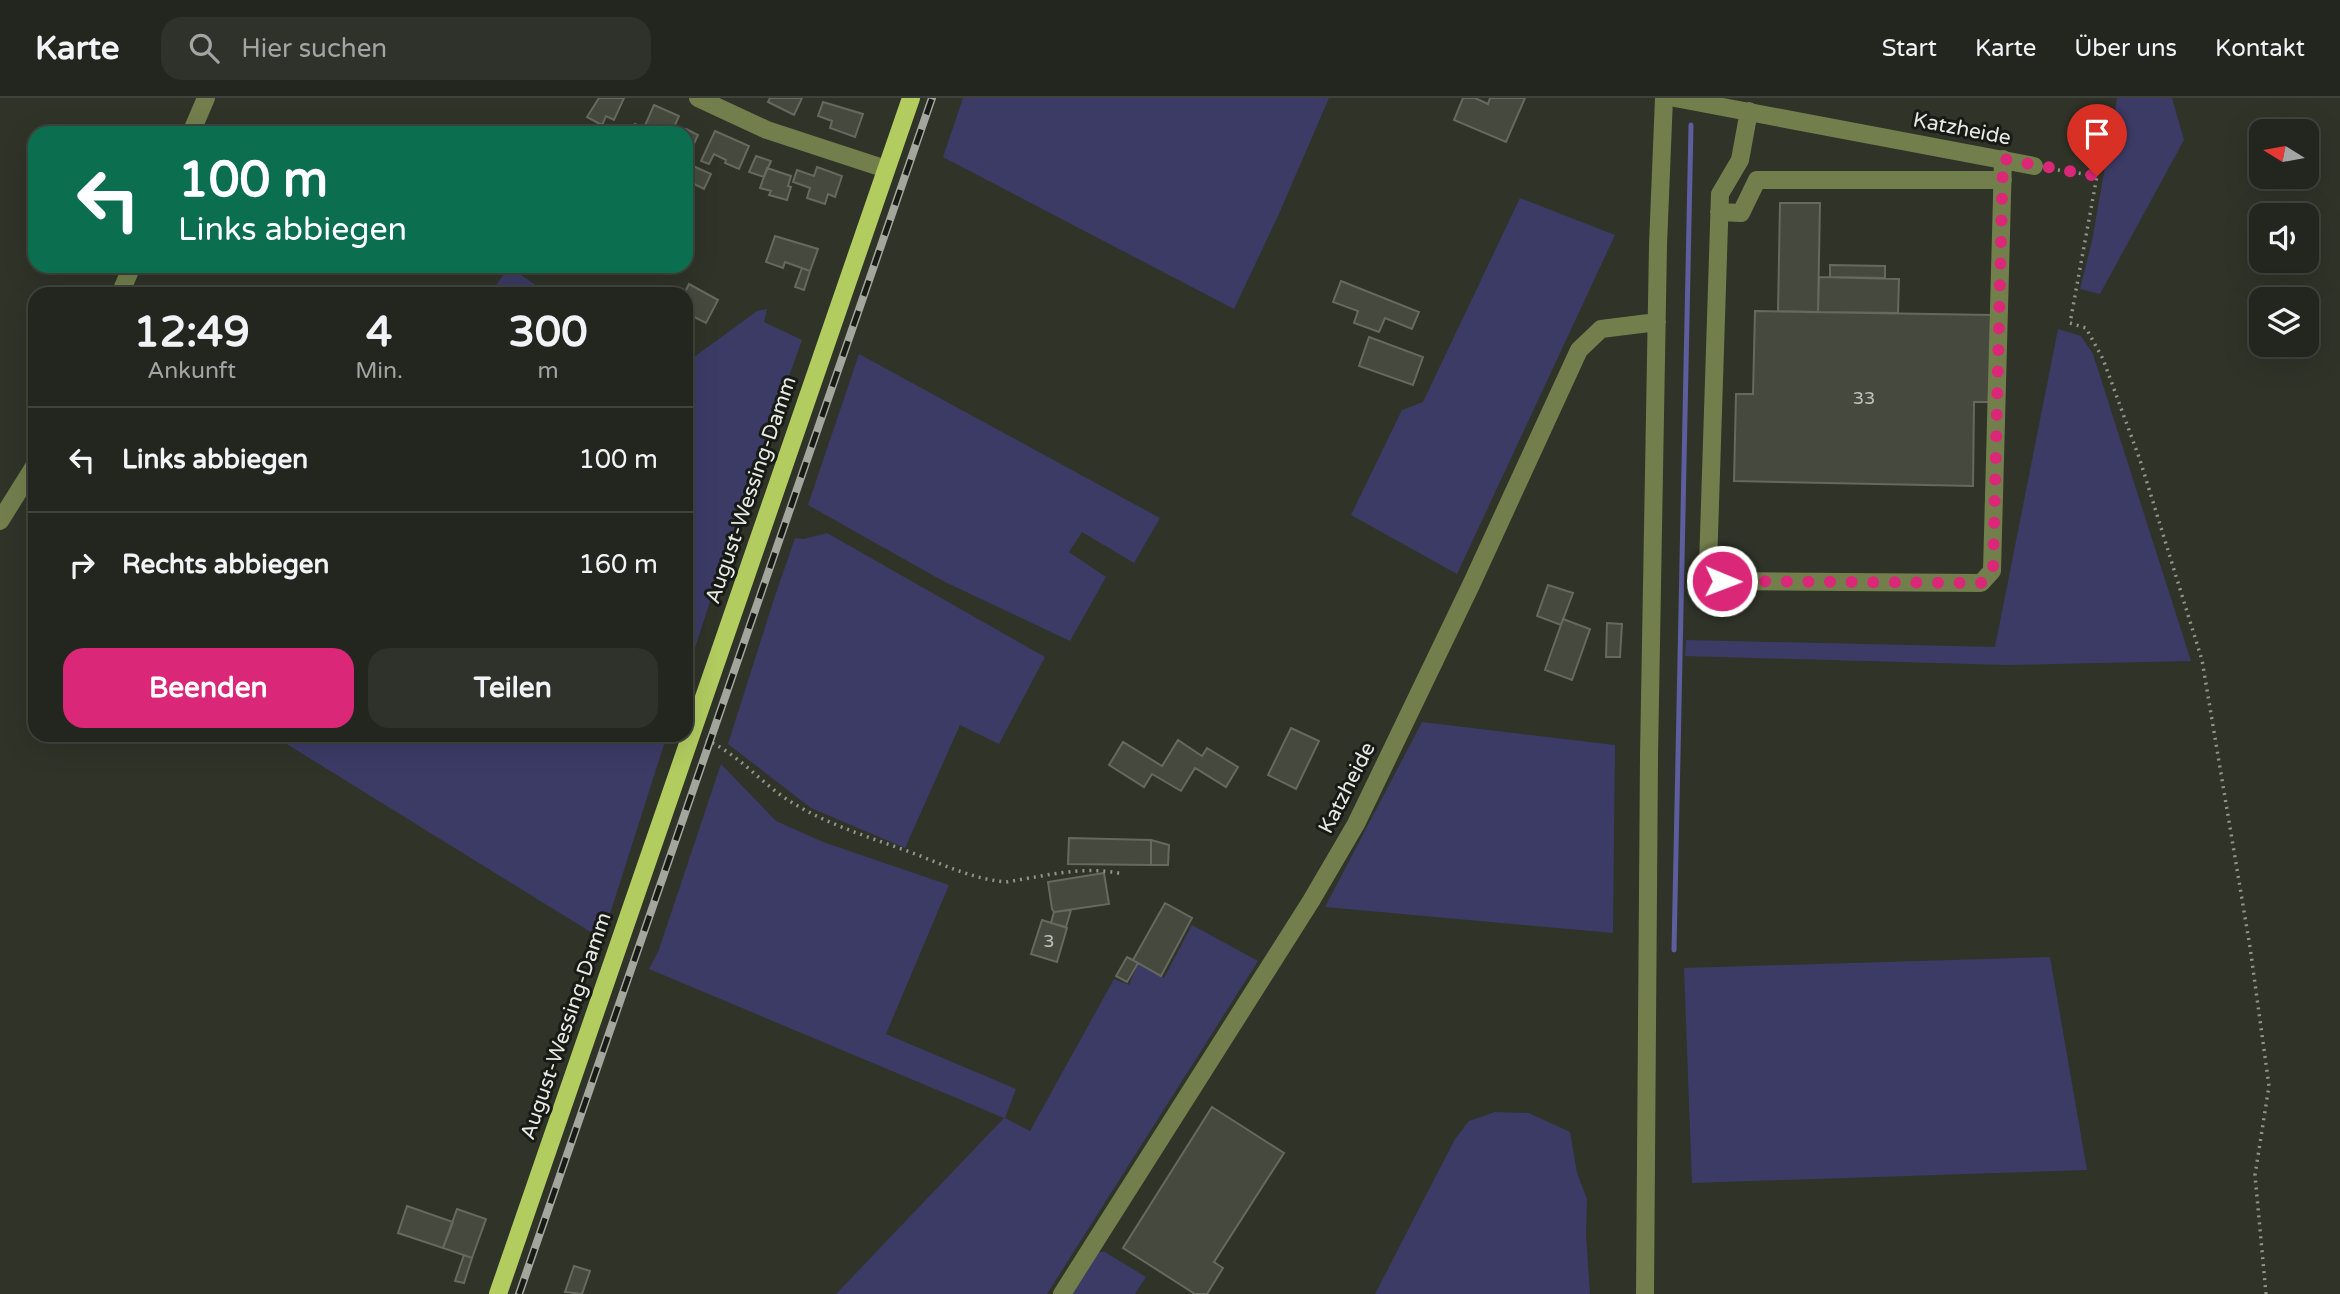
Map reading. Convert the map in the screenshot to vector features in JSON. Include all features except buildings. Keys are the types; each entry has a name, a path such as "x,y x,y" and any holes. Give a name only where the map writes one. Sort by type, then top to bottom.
{"main road":[{"name":"August-Wessing-Damm","path":"693,729 911,98"},
{"name":"August-Wessing-Damm","path":"498,1294 688,742"}],"street":[{"path":"194,126 206,98"},
{"path":"698,98 766,130 886,169"},
{"path":"1645,1294 1649,756 1664,98"},
{"name":"Katzheide","path":"1675,98 2034,166"},
{"path":"1749,111 1740,160 1720,194 1708,566 1722,581 1981,583 1993,570 2003,159"},
{"path":"1719,212 1741,213 1757,180 2003,180"},
{"name":"Katzheide","path":"1062,1294 1311,901 1356,824 1471,585 1578,350 1601,330 1657,322"},
{"path":"0,521 28,476"}],"path":[{"path":"2034,166 2097,176 2070,323 2086,328 2103,359 2140,460 2202,660 2250,947 2269,1086 2255,1175 2266,1294"},
{"path":"718,747 769,787 805,810 834,824 953,869 993,881 1006,882 1085,870 1123,874"}],"shaded area":[{"path":"963,98 1329,98 1234,309 943,157"},
{"path":"2117,98 2172,98 2184,140 2100,294 2080,289 2092,241"},
{"path":"1520,198 1615,235 1457,574 1351,515 1402,410 1423,402"},
{"path":"505,273 518,273 539,287 495,287"},
{"path":"767,309 764,322 802,340 723,561 693,654 693,358 757,311"},
{"path":"2058,329 2081,336 2093,354 2191,661 2006,665 1685,656 1686,640 1995,647"},
{"path":"859,354 1160,518 1134,563 1082,532 1069,552 1106,577 1070,641 943,581 808,505"},
{"path":"827,533 1045,657 999,744 960,725 905,848 811,808 728,744 795,538 804,539"},
{"path":"1422,722 1615,745 1613,933 1325,907"},
{"path":"283,742 665,742 602,939"},
{"path":"721,764 776,821 823,842 949,885 886,1034 1016,1089 1005,1118 1030,1131 1114,979 1129,985 1138,964 1164,978 1192,925 1258,961 1047,1294 836,1294 1004,1118 649,969 658,952"},
{"path":"2050,957 2087,1170 1692,1183 1684,968"},
{"path":"1495,1112 1529,1113 1570,1132 1577,1173 1587,1199 1586,1234 1590,1294 1375,1294 1455,1139 1469,1121"},
{"path":"1096,1252 1105,1252 1146,1277 1135,1294 1070,1294"}],"waterway":[{"path":"1674,950 1691,125"}],"railway":[{"path":"519,1294 932,98"}],"route":[{"path":"1722,581 1981,583 1993,570 2003,159 2097,176"}]}
